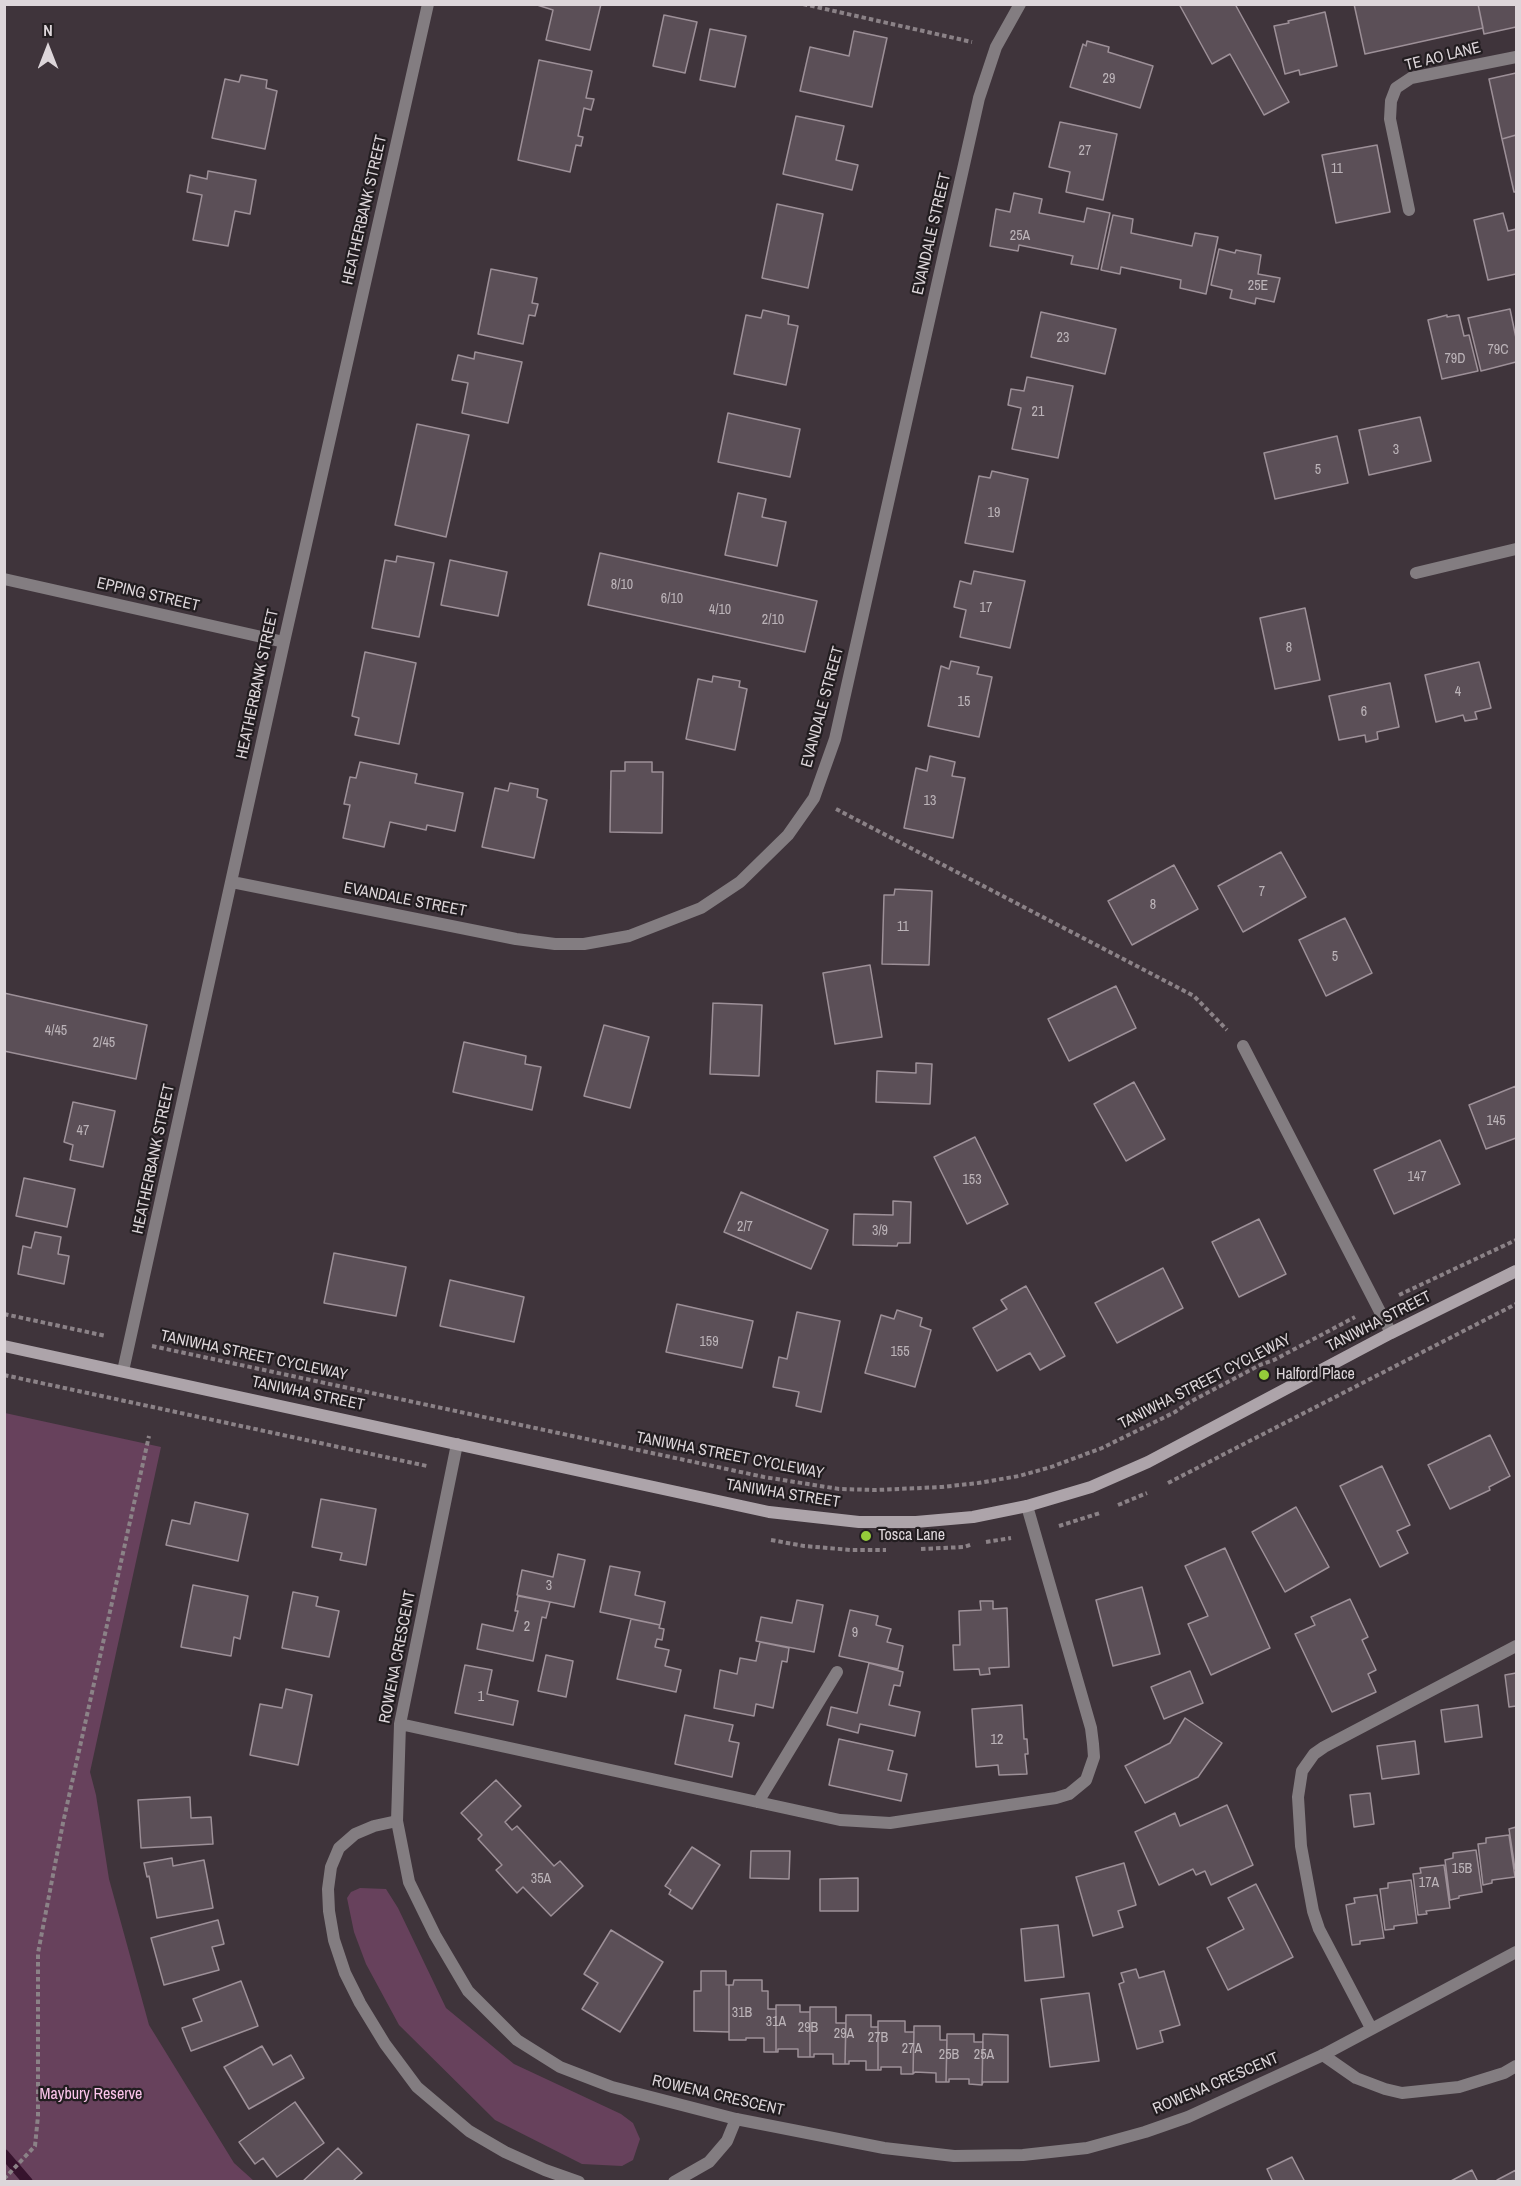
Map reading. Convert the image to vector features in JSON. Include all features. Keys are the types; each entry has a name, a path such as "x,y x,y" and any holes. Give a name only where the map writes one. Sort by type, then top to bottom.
{"main road":[{"name":"TANIWHA STREET","path":"4,1346 769,1512 859,1522 916,1521 973,1517 1027,1506 1091,1487 1148,1462 1391,1333 1516,1271"}],"street":[{"name":"HEATHERBANK STREET","path":"123,1371 284,642 429,4"},
{"name":"EVANDALE STREET","path":"232,882 516,939 555,944 584,944 629,936 701,908 740,882 788,835 814,798 836,739 979,98 996,47 1020,4"},
{"name":"TE AO LANE","path":"1409,210 1390,119 1391,101 1396,88 1411,78 1516,57"},
{"path":"1416,573 1516,549"},
{"name":"EPPING STREET","path":"4,579 284,642"},
{"path":"1242,1046 1391,1333"},
{"name":"ROWENA CRESCENT","path":"457,1444 400,1724 396,1821 409,1882 435,1935 468,1991 517,2040 560,2067 612,2087 736,2119 896,2149 954,2156 1023,2155 1087,2148 1188,2117 1323,2055 1516,1952"},
{"path":"400,1724 840,1820 890,1823 1056,1798 1069,1794 1086,1780 1094,1757 1091,1728 1027,1506"},
{"path":"1371,2028 1319,1929 1311,1905 1301,1846 1298,1797 1302,1771 1314,1754 1324,1747 1516,1646"},
{"path":"758,1802 837,1672"},
{"path":"396,1821 374,1826 355,1834 339,1848 331,1866 328,1889 334,1940 345,1973 360,2003 385,2044 417,2087 469,2131 505,2152 545,2170 579,2181"},
{"path":"1323,2055 1356,2078 1402,2093 1459,2087 1504,2073 1516,2066"},
{"path":"674,2181 709,2162 728,2141 736,2119"}],"path":[{"path":"803,4 996,47"},
{"path":"814,798 1194,996 1242,1046"},
{"name":"TANIWHA STREET CYCLEWAY","path":"4,1314 764,1478 839,1489 942,1487 1019,1476 1067,1462 1101,1448 1175,1412 1260,1365 1274,1360 1377,1306 1516,1240"},
{"path":"1164,1485 1516,1304"},
{"path":"4,1375 451,1472"},
{"path":"4,2179 35,2146 38,2116 38,1953 63,1823 149,1436"},
{"path":"1115,1507 1154,1489"},
{"path":"916,1549 964,1547 1035,1533 1105,1510"},
{"path":"770,1540 804,1546 852,1550 895,1550"}],"green space":[{"name":"Maybury Reserve","path":"5,1413 161,1447 90,1772 96,1795 109,1879 149,2025 234,2163 254,2181 5,2181"},
{"path":"360,1888 386,1889 398,1908 446,2008 514,2064 621,2114 633,2123 640,2139 633,2160 622,2166 582,2164 495,2120 399,2025 366,1964 354,1932 347,1898 351,1892"}],"building":[{"path":"534,4 601,4 590,50 546,40 553,10"},
{"path":"1179,4 1235,4 1289,102 1264,115 1230,54 1212,64"},
{"path":"1354,4 1478,4 1483,28 1365,54"},
{"path":"1478,4 1516,4 1516,27 1484,34"},
{"path":"1325,12 1337,66 1300,75 1299,70 1285,74 1274,26"},
{"path":"664,15 697,22 685,73 653,66"},
{"path":"710,29 746,36 735,87 700,80"},
{"path":"854,31 887,38 872,107 800,91 810,47 849,56"},
{"path":"1087,41 1109,47 1108,52 1153,66 1140,108 1070,87 1083,44 1086,46"},
{"path":"539,60 592,71 586,98 594,99 591,110 584,108 578,136 583,137 581,146 576,145 570,172 518,160"},
{"path":"1516,73 1516,135 1502,139 1489,79"},
{"path":"241,75 267,80 266,88 277,91 265,149 212,138 225,79 239,82"},
{"path":"796,116 844,126 836,160 858,165 852,190 783,174"},
{"path":"1060,122 1117,134 1103,200 1066,192 1070,172 1049,167"},
{"path":"1516,135 1516,192 1514,192 1502,139"},
{"path":"1377,145 1390,212 1336,223 1322,155"},
{"path":"208,171 256,180 250,214 235,211 228,246 193,240 202,195 187,192 190,175 207,179"},
{"path":"1014,193 1042,199 1039,213 1084,222 1087,208 1110,213 1098,269 1071,264 1073,256 1019,245 1018,251 990,246 996,209 1010,212"},
{"path":"777,204 823,214 808,288 762,278"},
{"path":"1503,213 1508,231 1516,229 1516,274 1488,280 1474,220"},
{"path":"1113,215 1133,219 1131,233 1192,246 1195,233 1218,237 1206,294 1180,288 1181,280 1121,267 1120,274 1101,270"},
{"path":"1219,249 1261,255 1258,274 1280,278 1274,302 1256,298 1255,304 1230,298 1232,290 1211,285"},
{"path":"491,269 537,278 532,303 538,304 535,316 529,315 523,344 478,334"},
{"path":"1510,309 1516,338 1516,362 1481,371 1468,318"},
{"path":"763,310 789,316 788,324 798,326 786,385 734,374 746,315 761,318"},
{"path":"1041,312 1116,329 1105,374 1031,357"},
{"path":"1447,315 1447,317 1459,315 1464,336 1469,335 1478,371 1442,379 1428,320"},
{"path":"475,352 522,362 508,423 462,413 468,383 452,380 458,355 474,359"},
{"path":"1027,377 1073,386 1058,458 1012,449 1021,408 1008,405 1011,389 1024,391"},
{"path":"728,413 800,429 790,477 718,462"},
{"path":"1420,417 1431,461 1369,475 1359,430"},
{"path":"417,424 469,435 446,537 395,525"},
{"path":"1337,436 1348,483 1275,499 1264,453"},
{"path":"992,471 1028,479 1013,552 965,543 979,476 990,478"},
{"path":"738,493 766,499 762,517 786,522 777,566 725,555"},
{"path":"600,553 817,601 805,652 588,605"},
{"path":"397,556 434,563 419,637 372,628 385,560 396,562"},
{"path":"450,560 507,572 498,616 441,605"},
{"path":"974,571 1025,581 1010,648 960,637 966,610 954,607 960,581 971,584"},
{"path":"1305,608 1320,680 1275,689 1260,618"},
{"path":"365,652 416,663 399,744 355,735 359,718 352,716"},
{"path":"951,661 979,667 977,674 992,677 979,737 928,726 941,666 949,669"},
{"path":"1479,662 1491,708 1475,712 1477,719 1465,721 1463,715 1436,722 1425,675"},
{"path":"713,676 740,681 739,687 747,689 735,750 686,739 698,679 712,682"},
{"path":"1390,683 1399,727 1377,732 1378,739 1366,742 1365,735 1339,740 1329,696"},
{"path":"930,756 955,762 952,776 965,778 953,838 904,828 916,768 927,771"},
{"path":"360,762 417,774 415,783 463,793 455,831 427,825 426,830 390,822 384,847 343,838 350,805 344,804 350,777 356,778"},
{"path":"625,762 652,762 652,772 663,772 662,833 610,832 611,771 625,771"},
{"path":"510,783 538,789 537,797 547,800 534,858 482,847 495,788 508,791"},
{"path":"1281,852 1306,897 1243,932 1218,886"},
{"path":"1174,865 1198,909 1132,945 1108,901"},
{"path":"895,889 932,891 929,965 882,964 884,895 894,895"},
{"path":"1345,918 1372,973 1326,996 1299,940"},
{"path":"870,965 882,1037 835,1044 823,973"},
{"path":"1116,986 1136,1028 1069,1061 1048,1019"},
{"path":"4,993 147,1025 136,1079 4,1051"},
{"path":"713,1003 762,1005 759,1076 710,1074"},
{"path":"604,1025 649,1037 630,1108 584,1096"},
{"path":"464,1042 526,1056 525,1064 541,1067 532,1110 453,1092"},
{"path":"916,1063 932,1064 930,1104 876,1102 877,1071 916,1073"},
{"path":"1134,1082 1165,1139 1126,1161 1094,1104"},
{"path":"1516,1086 1516,1138 1486,1149 1469,1105"},
{"path":"73,1102 115,1111 103,1167 70,1160 73,1145 64,1142"},
{"path":"975,1137 1008,1204 967,1224 934,1157"},
{"path":"1440,1140 1460,1184 1394,1214 1374,1170"},
{"path":"24,1178 75,1189 67,1227 16,1216"},
{"path":"741,1192 828,1230 811,1269 724,1232"},
{"path":"893,1201 911,1202 910,1243 898,1243 897,1246 853,1245 854,1214 893,1215"},
{"path":"1259,1219 1286,1274 1239,1297 1212,1242"},
{"path":"35,1232 61,1237 58,1254 69,1256 64,1284 18,1274 23,1246 31,1248"},
{"path":"334,1253 406,1267 396,1316 324,1303"},
{"path":"1163,1268 1183,1308 1117,1343 1095,1303"},
{"path":"450,1280 524,1297 514,1342 440,1326"},
{"path":"1026,1286 1065,1356 1040,1370 1030,1353 997,1371 973,1328 1007,1309 1001,1300"},
{"path":"677,1304 753,1321 742,1368 666,1352"},
{"path":"897,1310 922,1318 920,1326 931,1330 915,1387 865,1373 881,1315 894,1319"},
{"path":"797,1312 840,1321 821,1412 796,1406 799,1392 773,1387 779,1357 787,1359"},
{"path":"1490,1435 1510,1476 1489,1487 1490,1490 1450,1509 1428,1465"},
{"path":"1382,1466 1410,1525 1397,1531 1408,1553 1380,1567 1340,1486"},
{"path":"321,1499 376,1509 366,1565 340,1560 342,1553 312,1547"},
{"path":"195,1502 248,1514 238,1561 166,1545 172,1520 190,1524"},
{"path":"1296,1507 1329,1567 1285,1592 1252,1532"},
{"path":"1225,1548 1270,1648 1211,1675 1188,1624 1208,1616 1185,1566"},
{"path":"558,1554 585,1560 574,1607 517,1595 522,1570 553,1577"},
{"path":"610,1566 640,1572 635,1595 665,1602 660,1625 600,1612"},
{"path":"193,1585 248,1596 240,1639 234,1637 231,1656 181,1647"},
{"path":"1142,1587 1160,1654 1113,1666 1096,1600"},
{"path":"293,1592 318,1597 316,1606 339,1611 329,1657 282,1648"},
{"path":"518,1596 550,1602 546,1618 542,1617 533,1661 477,1649 482,1624 513,1631 518,1611 515,1611"},
{"path":"1350,1599 1368,1637 1362,1640 1376,1670 1368,1674 1376,1692 1332,1712 1295,1634 1315,1625 1311,1617"},
{"path":"797,1600 823,1605 814,1652 756,1641 761,1617 792,1623"},
{"path":"980,1601 993,1601 993,1609 1007,1608 1009,1667 989,1668 990,1674 980,1675 979,1669 954,1670 953,1645 960,1645 959,1611 981,1610"},
{"path":"850,1610 878,1616 876,1625 891,1629 887,1642 903,1646 898,1669 839,1656"},
{"path":"631,1619 660,1625 659,1628 664,1629 662,1640 657,1639 655,1647 669,1650 665,1666 681,1670 676,1692 617,1679"},
{"path":"760,1642 789,1648 787,1662 782,1661 773,1708 756,1704 754,1716 714,1708 720,1670 737,1674 740,1658 756,1661"},
{"path":"546,1655 573,1661 566,1697 538,1691"},
{"path":"869,1663 903,1672 900,1686 894,1685 889,1705 920,1712 915,1736 860,1724 858,1733 827,1725 831,1707 857,1713"},
{"path":"465,1665 492,1670 487,1694 518,1701 513,1725 455,1713"},
{"path":"1190,1671 1203,1703 1164,1719 1151,1687"},
{"path":"1516,1673 1516,1706 1509,1707 1505,1675"},
{"path":"286,1689 312,1695 298,1765 250,1755 260,1704 282,1708"},
{"path":"1022,1705 1024,1739 1027,1739 1028,1754 1025,1754 1027,1774 999,1775 998,1765 976,1767 972,1709"},
{"path":"1478,1705 1482,1737 1445,1742 1441,1710"},
{"path":"685,1715 733,1725 729,1741 739,1743 732,1777 675,1764"},
{"path":"1185,1718 1222,1743 1198,1777 1145,1803 1125,1766 1170,1743"},
{"path":"839,1739 893,1751 888,1770 907,1774 901,1801 829,1785"},
{"path":"1415,1741 1419,1774 1382,1779 1377,1746"},
{"path":"496,1780 521,1806 505,1822 512,1830 517,1826 554,1866 560,1861 583,1886 551,1916 523,1887 517,1893 496,1870 502,1865 478,1839 482,1835 461,1813"},
{"path":"1370,1793 1374,1824 1354,1827 1350,1795"},
{"path":"190,1797 191,1818 211,1817 213,1844 141,1848 138,1800"},
{"path":"1227,1805 1253,1865 1211,1885 1205,1871 1196,1875 1193,1869 1159,1885 1135,1832 1175,1813 1180,1826"},
{"path":"1516,1827 1516,1869 1515,1869 1509,1829"},
{"path":"1509,1835 1515,1877 1492,1880 1492,1883 1483,1885 1478,1844 1486,1843 1486,1838"},
{"path":"692,1847 720,1865 692,1909 669,1894 671,1890 665,1886"},
{"path":"1476,1850 1482,1892 1450,1900 1445,1860 1453,1858 1453,1853"},
{"path":"751,1851 790,1851 789,1879 750,1878"},
{"path":"172,1858 173,1866 204,1860 213,1908 157,1918 149,1876 147,1877 144,1863"},
{"path":"1124,1863 1136,1905 1118,1911 1123,1927 1093,1936 1076,1877"},
{"path":"1444,1865 1450,1908 1426,1911 1427,1914 1418,1915 1413,1874 1421,1873 1420,1868"},
{"path":"858,1878 858,1911 820,1911 820,1879"},
{"path":"1411,1880 1417,1923 1394,1926 1394,1929 1385,1930 1380,1889 1388,1888 1388,1883"},
{"path":"1256,1884 1293,1957 1228,1990 1207,1948 1244,1929 1228,1898"},
{"path":"1377,1895 1384,1938 1360,1941 1360,1944 1352,1945 1346,1905 1355,1903 1354,1898"},
{"path":"218,1920 224,1944 212,1947 219,1970 164,1985 151,1938"},
{"path":"1058,1925 1064,1977 1025,1981 1021,1929"},
{"path":"611,1930 663,1962 620,2032 582,2009 598,1983 584,1974"},
{"path":"1136,1969 1139,1978 1164,1971 1180,2025 1160,2031 1163,2042 1137,2049 1119,1984 1124,1982 1121,1973"},
{"path":"701,1971 726,1971 726,1985 729,1985 729,2032 694,2031 694,1991 701,1991"},
{"path":"734,1980 762,1980 762,1991 768,1991 768,2009 776,2009 776,2052 764,2052 764,2038 729,2040 729,1985 733,1985"},
{"path":"241,1981 258,2026 191,2051 182,2028 202,2021 193,1999"},
{"path":"1089,1993 1099,2061 1050,2067 1041,1999"},
{"path":"776,2005 800,2005 800,2012 810,2012 810,2057 798,2057 798,2049 778,2049 776,2052"},
{"path":"810,2007 836,2007 836,2023 846,2023 845,2064 833,2064 833,2054 814,2054 814,2057 810,2057"},
{"path":"846,2015 871,2015 871,2027 878,2027 878,2070 866,2070 866,2061 849,2061 849,2064 845,2064"},
{"path":"878,2021 905,2021 905,2032 914,2032 913,2074 901,2074 901,2067 881,2067 881,2070 878,2070"},
{"path":"914,2026 940,2026 940,2040 947,2040 946,2082 936,2082 936,2073 915,2072 913,2074"},
{"path":"947,2034 974,2034 974,2042 983,2042 982,2085 969,2084 969,2079 949,2079 949,2082 946,2082"},
{"path":"983,2034 1008,2035 1008,2082 983,2082 982,2085"},
{"path":"262,2046 273,2065 291,2055 304,2078 249,2109 224,2067"},
{"path":"295,2102 324,2143 277,2177 263,2158 255,2164 239,2142"},
{"path":"338,2148 362,2173 354,2180 355,2182 302,2182"},
{"path":"1292,2157 1305,2182 1273,2182 1267,2169"},
{"path":"1472,2170 1478,2182 1449,2182"},
{"path":"1516,2170 1516,2182 1498,2182 1497,2180"}],"waterway":[{"path":"4,2154 28,2182"}],"place":[{"name":"Halford Place","path":"1264,1375"},
{"name":"Tosca Lane","path":"866,1536"}]}
